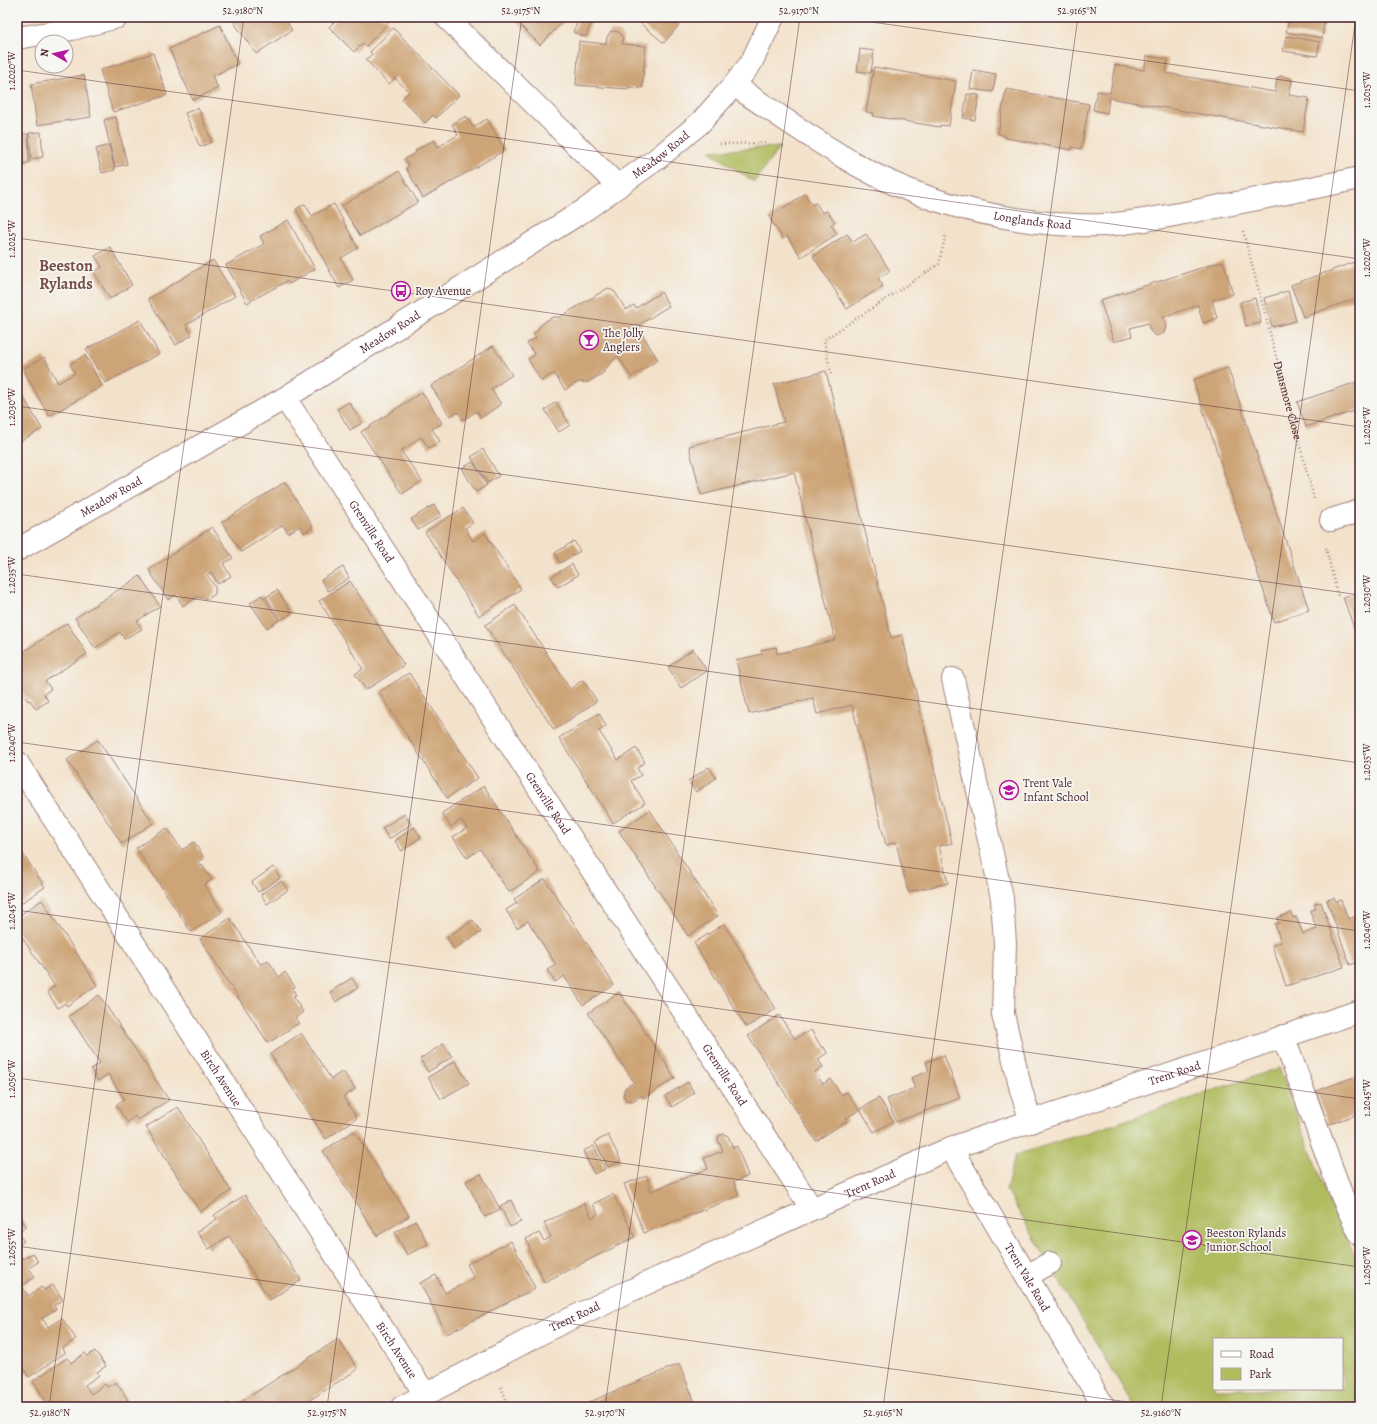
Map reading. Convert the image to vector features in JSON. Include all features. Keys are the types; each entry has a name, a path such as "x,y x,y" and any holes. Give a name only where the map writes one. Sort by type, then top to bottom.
{"street":[{"path":"17,38 72,29 117,17"},
{"path":"446,17 618,186"},
{"name":"Meadow Road","path":"17,550 285,398 586,209 674,145 700,123 734,85 751,62 773,17"},
{"name":"Longlands Road","path":"734,85 819,142 858,166 918,194 996,216 1032,222 1072,225 1104,225 1235,204 1360,178"},
{"name":"Grenville Road","path":"285,398 812,1209"},
{"path":"1331,520 1360,511"},
{"path":"953,679 1002,898 1005,944 1004,1014 1020,1090 1031,1122"},
{"name":"Birch Avenue","path":"17,762 425,1394"},
{"name":"Trent Road","path":"403,1407 425,1394 567,1321 812,1209 951,1148 1360,1011"},
{"path":"1283,1036 1342,1196 1360,1234"},
{"name":"Trent Vale Road","path":"951,1148 1104,1407"},
{"path":"1027,1276 1050,1263"}],"path":[{"path":"674,145 773,143"},
{"name":"Dunsmore Close","path":"1235,204 1314,500"},
{"path":"831,374 824,340 939,264 953,205"},
{"path":"1326,545 1338,597"}],"green space":[{"path":"780,147 754,182 709,151"},
{"name":"Beeston Rylands Junior School","path":"1279,1068 1335,1216 1360,1264 1360,1407 1134,1407 1006,1190 1015,1155 1112,1125"}],"building":[{"path":"284,17 292,30 256,54 231,18"},
{"path":"336,17 384,17 389,22 366,46 363,43 354,52 329,27 337,19"},
{"path":"512,17 568,17 540,45"},
{"path":"580,17 594,17 585,37 573,32"},
{"path":"647,17 670,17 679,25 664,43 641,24"},
{"path":"1289,17 1325,17 1322,38 1286,32"},
{"path":"220,25 238,64 212,76 218,88 193,100 169,49"},
{"path":"393,28 459,95 436,118 433,115 425,123 402,99 409,92 395,78 389,84 366,60 372,54 370,52"},
{"path":"611,31 619,32 623,38 622,44 646,46 642,88 629,87 628,89 576,85 579,41 606,44 607,37"},
{"path":"1286,36 1320,42 1317,56 1283,51"},
{"path":"860,49 874,51 871,73 857,71"},
{"path":"153,53 167,95 113,112 100,70"},
{"path":"1147,56 1168,59 1166,73 1274,92 1277,78 1280,76 1290,78 1292,81 1289,95 1309,98 1303,132 1109,98 1107,113 1093,110 1097,91 1110,93 1115,65 1144,70"},
{"path":"874,67 956,81 949,126 940,125 940,127 873,116 874,113 866,112"},
{"path":"973,70 996,74 993,92 970,89"},
{"path":"84,75 91,117 37,125 31,84"},
{"path":"1006,89 1089,104 1081,149 1072,147 1072,150 1006,138 1006,136 998,134"},
{"path":"967,94 979,95 975,120 963,118"},
{"path":"198,108 212,142 200,147 185,113"},
{"path":"466,116 473,127 487,119 505,150 423,198 406,168 409,166 405,159 416,153 416,150 434,140 438,147 458,135 452,124"},
{"path":"116,117 127,164 115,167 104,120"},
{"path":"41,132 43,157 31,159 29,133"},
{"path":"17,134 28,134 29,163 17,164"},
{"path":"109,145 115,170 102,173 96,149"},
{"path":"399,171 418,202 360,236 342,206"},
{"path":"805,194 812,205 816,203 822,213 827,211 835,222 831,225 837,234 801,257 787,236 783,239 769,217"},
{"path":"305,204 312,216 334,204 358,248 341,258 353,280 339,288 296,209"},
{"path":"288,220 315,269 289,284 287,281 247,303 226,265 264,244 260,236"},
{"path":"847,234 853,242 866,234 890,271 878,278 883,286 847,309 813,256"},
{"path":"110,247 132,285 110,299 94,272 102,267 95,256"},
{"path":"213,260 235,296 186,325 192,335 176,345 148,299"},
{"path":"1360,260 1360,297 1303,317 1291,285"},
{"path":"1223,261 1233,294 1212,300 1217,318 1203,323 1198,305 1163,317 1166,325 1164,333 1156,336 1150,331 1148,323 1130,328 1132,336 1114,342 1100,300"},
{"name":"The Jolly Anglers","path":"608,288 615,292 626,310 634,305 636,308 661,292 669,306 637,326 658,360 631,377 618,356 611,362 603,373 588,382 578,382 565,390 554,373 541,381 528,359 535,355 527,343 536,338 533,333 537,331 546,321 553,317 560,317"},
{"path":"1288,291 1296,321 1272,327 1264,298"},
{"path":"1255,298 1261,323 1246,326 1240,302"},
{"path":"140,320 159,354 105,383 86,349"},
{"path":"493,346 512,375 491,389 501,404 481,418 477,411 463,420 458,412 450,416 431,386"},
{"path":"85,355 102,386 49,416 23,369 44,357 58,383 75,373 70,364"},
{"path":"1228,368 1309,610 1274,622 1193,380"},
{"path":"826,371 891,638 902,635 952,843 939,846 948,883 908,892 896,842 886,845 852,705 817,714 813,698 749,714 736,660 762,654 761,650 776,647 777,654 835,640 794,472 701,495 689,446 784,422 774,384"},
{"path":"1360,381 1360,409 1306,427 1297,402"},
{"path":"17,386 42,429 17,443"},
{"path":"422,392 442,423 432,429 440,441 429,448 421,437 401,451 422,481 402,494 361,432"},
{"path":"349,402 362,423 350,430 337,409"},
{"path":"556,402 570,425 559,432 545,410"},
{"path":"483,449 499,476 488,483 471,457"},
{"path":"473,462 487,485 476,492 462,468"},
{"path":"285,482 313,527 304,533 300,526 288,533 283,525 241,552 222,522"},
{"path":"434,505 441,516 418,530 411,519"},
{"path":"463,508 473,523 465,528 473,541 485,533 521,589 479,616 425,532"},
{"path":"212,527 233,558 223,564 231,576 218,584 211,572 207,575 215,587 215,594 208,599 197,597 183,606 176,595 168,600 149,570"},
{"path":"574,541 580,551 560,563 555,553"},
{"path":"572,564 578,575 558,587 551,577"},
{"path":"343,567 349,578 328,591 321,580"},
{"path":"140,576 160,606 137,621 142,629 124,639 120,632 95,648 75,618"},
{"path":"350,581 404,665 366,690 355,674 363,669 319,601"},
{"path":"277,590 292,613 281,620 266,597"},
{"path":"1360,592 1360,629 1355,631 1343,597"},
{"path":"262,595 279,620 267,628 250,603"},
{"path":"515,605 570,689 583,680 597,701 554,730 485,625"},
{"path":"67,623 87,654 45,681 51,689 44,694 48,701 36,709 30,700 28,701 17,684 17,656"},
{"path":"693,649 707,671 681,688 668,667"},
{"path":"409,673 478,778 447,798 379,692"},
{"path":"599,713 606,726 599,731 618,760 636,748 645,762 637,768 641,775 631,781 645,803 613,823 559,738"},
{"path":"98,740 153,823 122,844 67,760"},
{"path":"709,767 716,778 696,792 688,781"},
{"path":"484,786 540,872 509,892 480,849 467,858 453,837 467,828 461,820 451,827 442,813"},
{"path":"650,810 718,916 688,936 619,831"},
{"path":"405,814 411,824 389,839 382,828"},
{"path":"414,827 421,837 402,851 395,841"},
{"path":"167,828 182,850 194,842 204,858 198,861 200,866 202,865 212,880 204,885 222,912 191,932 136,848"},
{"path":"17,845 45,887 17,906"},
{"path":"273,867 280,878 258,892 252,882"},
{"path":"545,879 614,985 583,1005 564,976 555,982 547,970 556,965 528,921 517,928 506,910 517,903 514,899"},
{"path":"281,881 288,890 267,904 261,894"},
{"path":"1360,889 1360,907 1356,896 1359,895 1358,890"},
{"path":"1334,898 1336,902 1341,900 1348,919 1360,915 1360,961 1350,965 1327,900"},
{"path":"42,900 97,985 67,1006 65,1003 58,1008 47,992 55,986 17,930 17,917"},
{"path":"1321,902 1344,967 1286,986 1272,945 1281,942 1275,924 1279,923 1277,918 1291,913 1293,918 1296,917 1303,934 1317,929 1310,911 1316,909 1314,904"},
{"path":"230,918 261,965 268,960 279,977 285,972 295,987 292,988 296,995 293,996 303,1012 295,1018 299,1023 268,1043 200,939"},
{"path":"473,920 481,932 454,949 447,937"},
{"path":"724,924 776,1009 746,1027 694,943"},
{"path":"352,978 358,988 336,1002 330,992"},
{"path":"619,992 675,1078 644,1098 642,1095 633,1101 626,1100 623,1095 625,1088 634,1082 588,1013"},
{"path":"99,995 169,1100 138,1120 135,1116 127,1122 116,1105 124,1099 108,1074 98,1081 91,1069 100,1063 69,1016"},
{"path":"779,1015 795,1039 811,1030 822,1048 824,1047 827,1053 818,1059 823,1067 815,1072 823,1084 831,1079 841,1095 847,1092 859,1110 845,1119 847,1121 816,1141 748,1036"},
{"path":"301,1033 331,1079 343,1071 355,1089 343,1097 357,1118 326,1139 270,1054"},
{"path":"443,1044 452,1057 428,1072 420,1059"},
{"path":"944,1055 960,1098 896,1122 887,1099 915,1088 911,1078 929,1071 926,1062"},
{"path":"455,1061 469,1083 441,1099 428,1077"},
{"path":"1360,1075 1360,1113 1328,1125 1316,1091"},
{"path":"688,1082 694,1093 672,1107 665,1096"},
{"path":"879,1098 893,1121 874,1132 860,1109"},
{"path":"178,1107 231,1191 200,1212 146,1127"},
{"path":"354,1131 409,1216 377,1236 323,1151"},
{"path":"724,1134 728,1136 733,1148 737,1146 748,1176 734,1182 739,1196 644,1233 624,1184 647,1176 651,1191 708,1169 704,1158 723,1151 718,1140 719,1136"},
{"path":"608,1135 621,1161 608,1167 595,1142"},
{"path":"594,1146 605,1169 594,1174 583,1151"},
{"path":"481,1174 500,1209 485,1217 466,1181"},
{"path":"613,1194 635,1237 544,1282 526,1239 539,1233 544,1241 551,1237 544,1223 584,1203 592,1218 598,1214 593,1204"},
{"path":"245,1195 301,1280 270,1300 229,1236 209,1249 197,1232 217,1219 214,1215"},
{"path":"511,1200 521,1222 510,1227 500,1206"},
{"path":"19,1215 26,1226 17,1232 17,1217"},
{"path":"416,1221 428,1244 407,1255 395,1232"},
{"path":"17,1232 24,1241 17,1246"},
{"path":"511,1241 535,1288 447,1334 420,1283 436,1275 445,1293 474,1278 467,1264"},
{"path":"33,1253 38,1262 29,1268 35,1277 22,1286 28,1296 42,1287 44,1290 53,1285 63,1300 54,1305 56,1309 42,1318 48,1327 62,1318 76,1339 63,1348 65,1353 29,1377 17,1358 17,1260 22,1257 23,1259"},
{"path":"338,1339 358,1369 299,1407 233,1407"},
{"path":"95,1351 106,1366 97,1372 99,1375 85,1385 91,1394 105,1384 107,1387 116,1382 128,1400 117,1407 50,1407 33,1381 67,1358 71,1363 85,1353 87,1356"},
{"path":"679,1364 697,1407 578,1407"},
{"path":"228,1403 231,1407 221,1407"}],"place":[{"name":"Roy Avenue","path":"401,291"},
{"name":"The Jolly Anglers","path":"589,340"},
{"name":"Trent Vale Infant School","path":"1009,790"},
{"name":"Beeston Rylands Junior School","path":"1192,1240"}],"district":[{"name":"Beeston Rylands","path":"66,275"}]}
